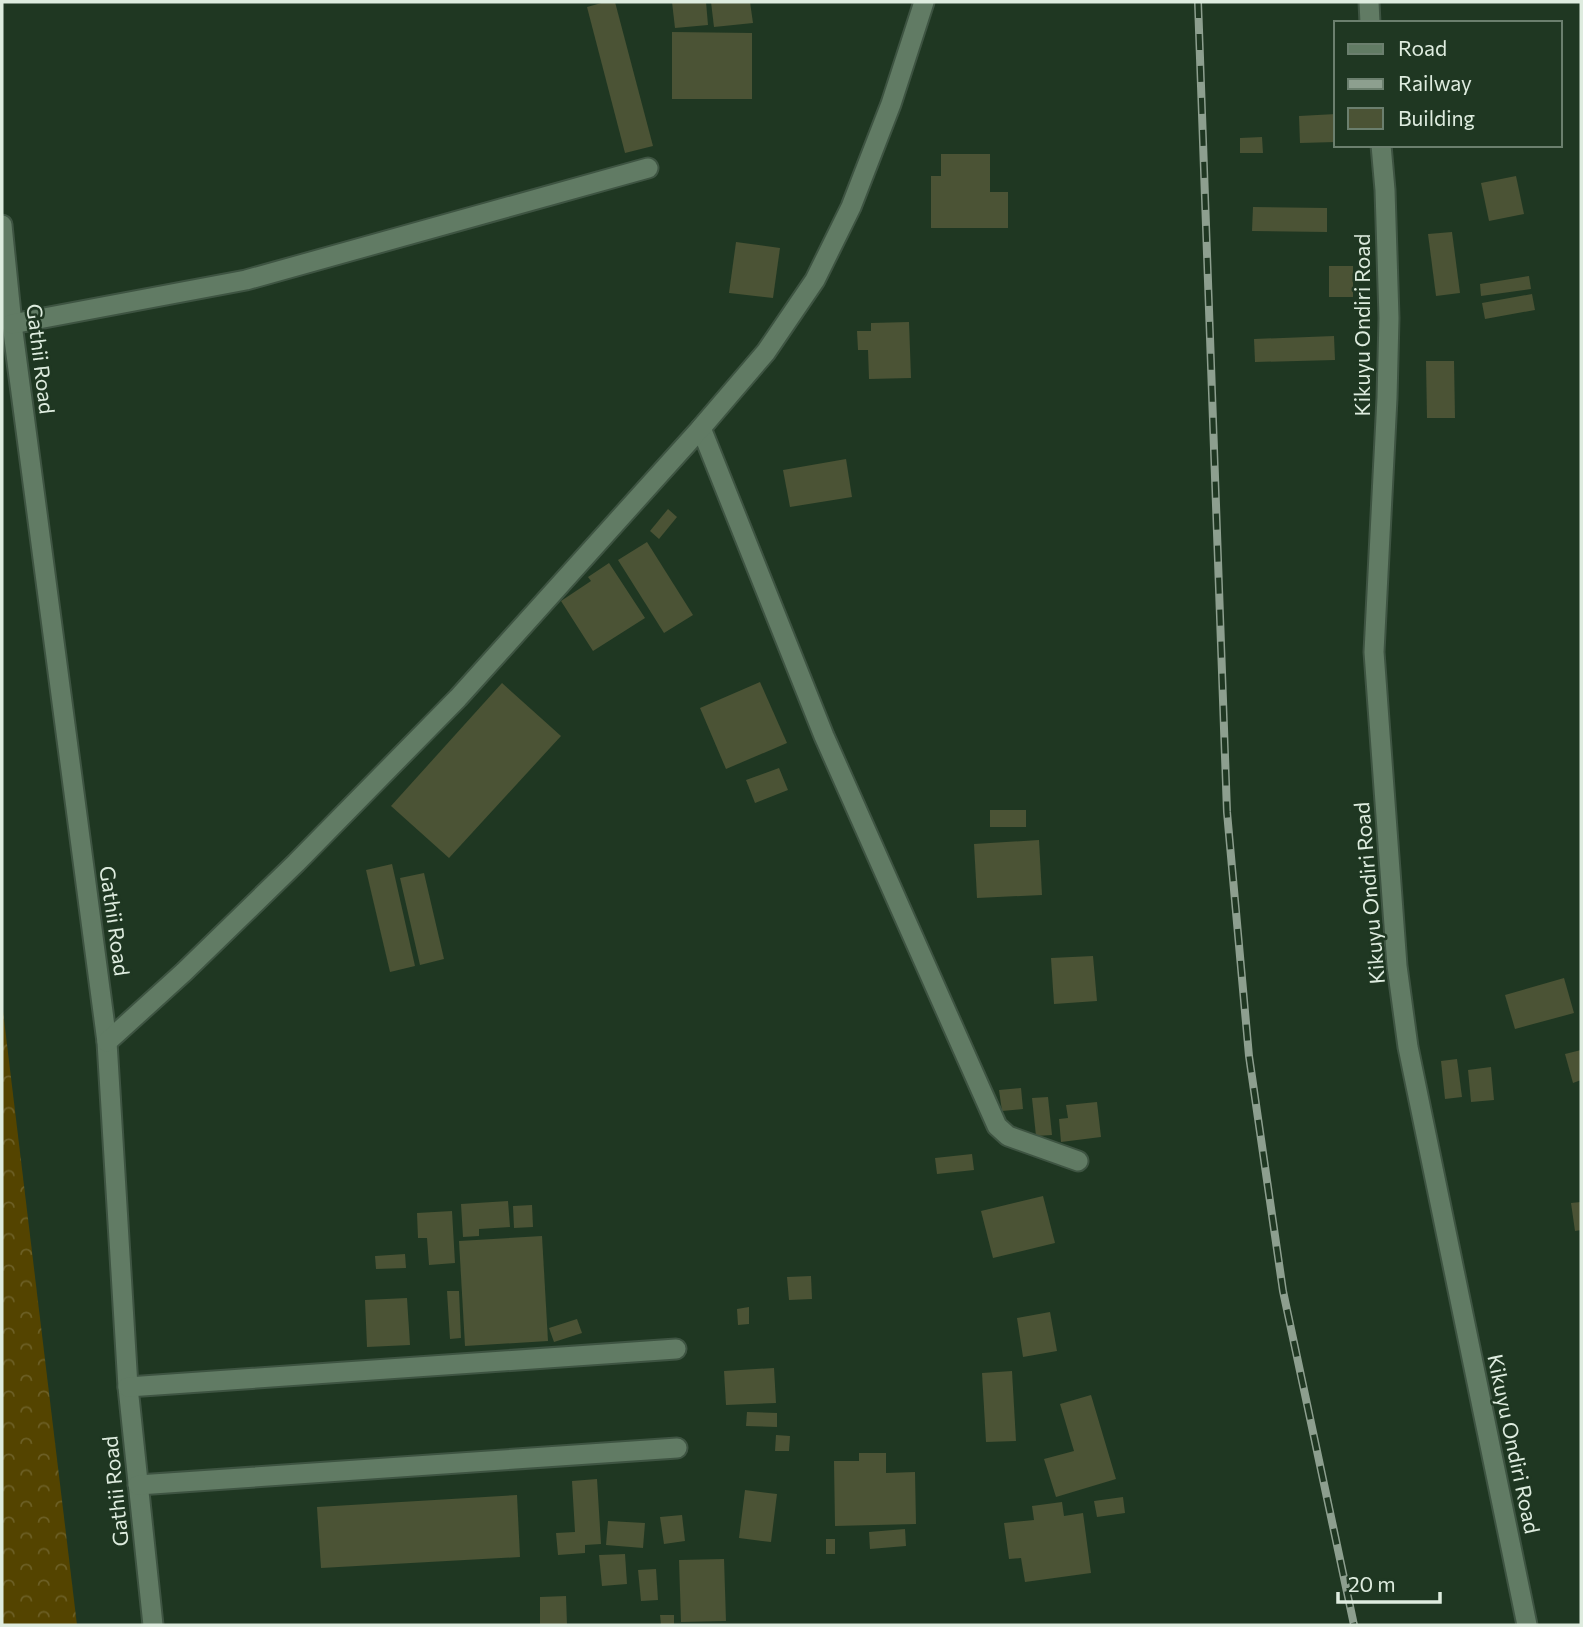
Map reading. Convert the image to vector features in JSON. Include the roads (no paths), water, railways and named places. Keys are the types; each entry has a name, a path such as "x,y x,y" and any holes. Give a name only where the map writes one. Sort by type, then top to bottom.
{"street":[{"path":"107,1042 184,972 296,863 457,698 701,428 766,352 815,280 851,207 891,104 924,2"},
{"path":"1369,2 1370,21"},
{"name":"Kikuyu Ondiri Road","path":"1381,147 1389,318 1387,410 1374,652 1397,966 1408,1047 1527,1625"},
{"path":"12,324 246,280 648,168"},
{"name":"Gathii Road","path":"2,225 12,324 107,1042 128,1387 153,1625"},
{"path":"701,428 824,736 997,1126 1008,1136 1077,1161"},
{"path":"128,1387 676,1349"},
{"path":"138,1485 677,1448"}],"railway":[{"path":"1198,2 1227,812 1249,1056 1283,1291 1354,1625"}]}
